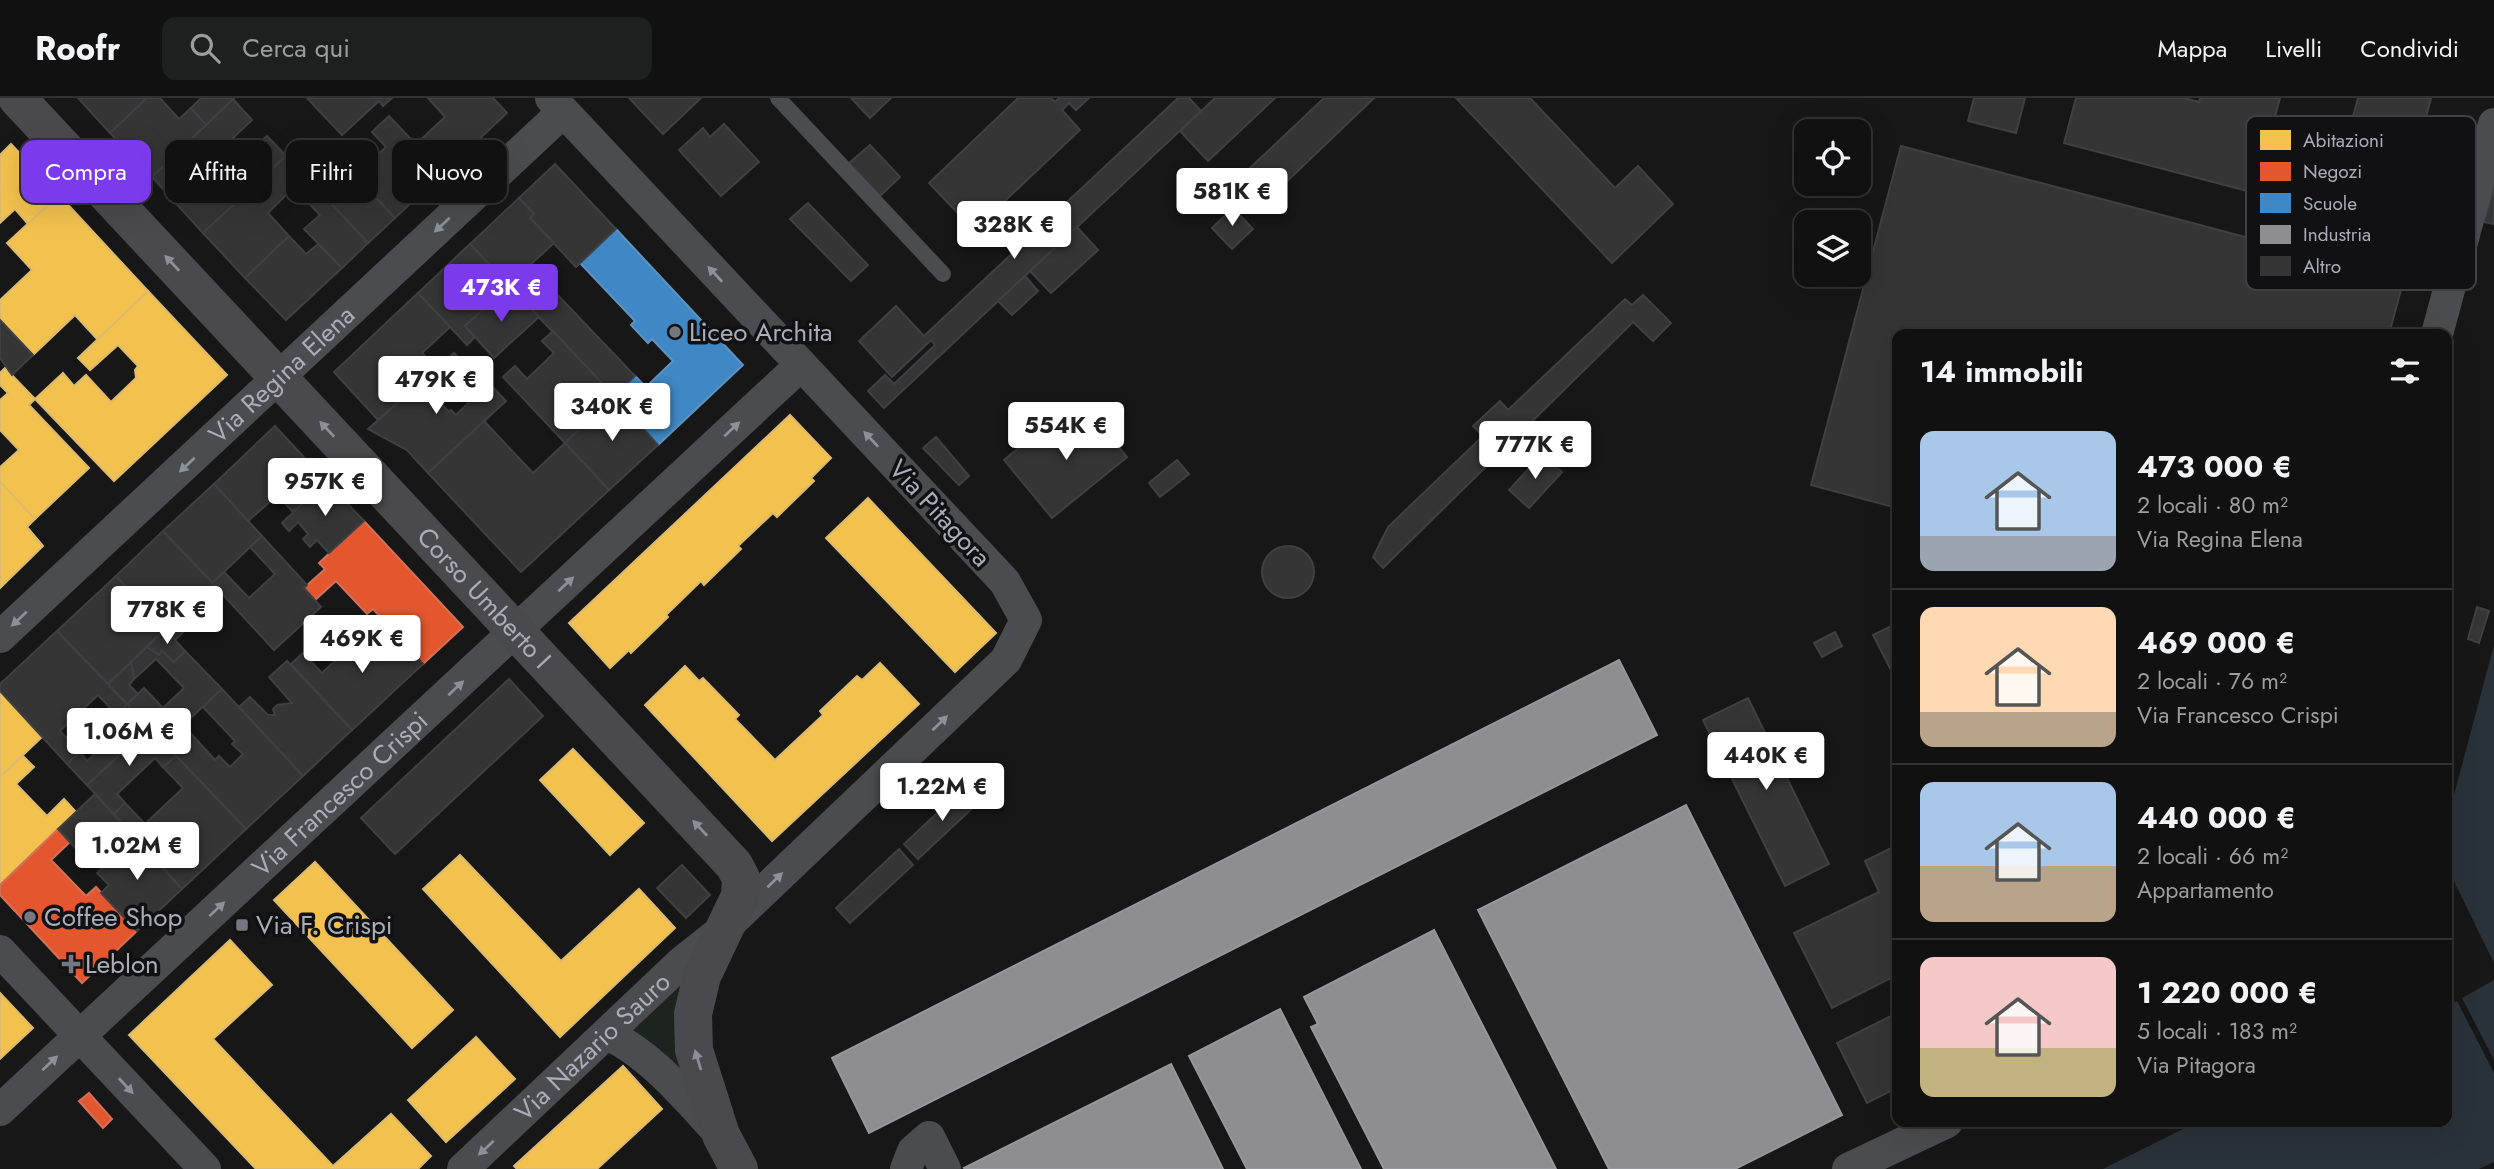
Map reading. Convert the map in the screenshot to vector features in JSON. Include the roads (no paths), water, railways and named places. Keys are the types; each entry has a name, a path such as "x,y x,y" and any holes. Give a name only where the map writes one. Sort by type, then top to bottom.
{"main road":[{"name":"Corso Umberto I","path":"15,104 279,378 734,865 741,878 741,891 702,976 693,1014 694,1050 721,1135 739,1169"}],"street":[{"name":"Via Regina Elena","path":"0,637 279,378 557,105"},
{"name":"Via Pitagora","path":"557,105 1005,582 1026,620 1006,660 726,927"},
{"path":"2476,190 2494,124"},
{"path":"2438,329 2449,290"},
{"name":"Via Francesco Crispi","path":"0,1110 801,365"},
{"name":"Via Nazario Sauro","path":"463,1169 683,961 726,927"},
{"path":"0,951 205,1169"},
{"path":"607,1034 635,1050 675,1086 721,1135"},
{"path":"1848,1169 1936,1127"},
{"path":"906,1169 913,1151 929,1137 945,1169"}],"lane":[{"path":"778,98 943,274"}],"place":[{"name":"Liceo Archita","path":"675,332"},
{"name":"Coffee Shop","path":"30,917"},
{"name":"Via F. Crispi","path":"242,925"},
{"name":"Leblon","path":"71,964"}]}
